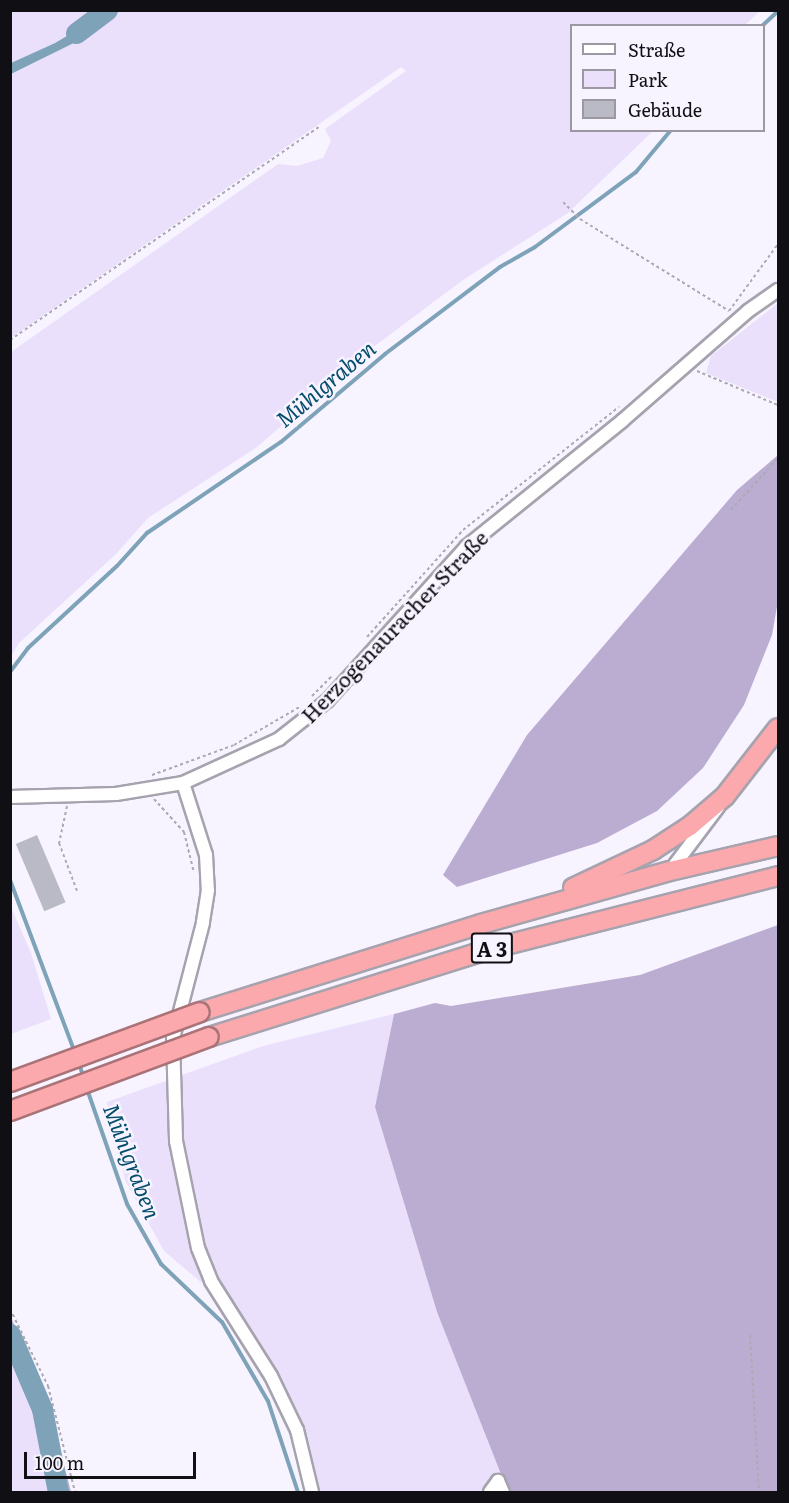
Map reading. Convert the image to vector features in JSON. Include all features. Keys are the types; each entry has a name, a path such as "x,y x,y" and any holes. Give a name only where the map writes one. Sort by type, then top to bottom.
{"highway":[{"path":"481,924 605,874 653,850 690,826 725,796 778,728"},
{"name":"A 3","path":"10,1082 200,1012 481,924 670,871 778,846"},
{"name":"A 3","path":"10,1111 209,1037 490,949 778,876"}],"street":[{"name":"Herzogenauracher Straße","path":"10,797 69,797 183,783 270,743 301,723 364,662 466,547 686,366 738,319 778,290"},
{"path":"183,783 206,855 208,890 204,923 172,1038 176,1141 198,1248 207,1270 271,1376 297,1430 312,1492"},
{"path":"670,871 706,826 725,796"},
{"path":"490,1492 498,1481 503,1492"}],"path":[{"path":"10,340 319,127"},
{"path":"562,202 580,219 729,310 778,244"},
{"path":"686,366 778,405"},
{"path":"731,510 778,458"},
{"path":"69,797 59,843 77,891"},
{"path":"10,1309 48,1386 75,1492"},
{"path":"750,1335 759,1492"}],"green space":[{"path":"10,11 109,11 55,43 11,63"},
{"path":"119,11 760,11 746,24 570,24 570,132 652,132 568,213 463,280 368,351 257,447 148,518 116,554 19,643 11,656 11,352 278,164 297,166 323,158 331,141 325,129 406,71 401,67 11,338 11,74 84,38"},
{"path":"778,303 778,402 706,373 711,356"},
{"path":"10,905 31,953 51,1019 11,1034"},
{"path":"394,1014 375,1107 437,1312 508,1492 319,1492 309,1443 285,1392 235,1311 164,1251 125,1180 107,1102 263,1046"},
{"path":"10,1343 39,1423 52,1492 11,1492"}],"shaded area":[{"path":"778,455 778,601 772,635 744,705 703,768 657,811 597,843 457,887 443,875 527,735 737,490"},
{"path":"778,925 778,1492 508,1492 437,1312 375,1107 394,1014 435,1003 451,1006 640,975"},
{"path":"10,1315 48,1401 71,1492 52,1492 28,1387 35,1384 11,1330"}],"water":[{"path":"109,11 119,11 84,38 11,74 11,63 55,43"},
{"path":"11,1330 35,1384 28,1387 11,1343"}],"building":[{"path":"37,835 66,902 44,911 16,844"}],"waterway":[{"path":"76,33 107,10"},
{"name":"Mühlgraben","path":"764,24 778,11"},
{"name":"Mühlgraben","path":"10,672 28,648 117,566 147,533 281,442 385,354 500,267 535,247 636,172 669,132"},
{"name":"Mühlgraben","path":"10,880 75,1053"},
{"name":"Mühlgraben","path":"79,1063 84,1079"},
{"name":"Mühlgraben","path":"87,1089 127,1204 161,1264 222,1322 268,1401 298,1492"},
{"path":"10,1334 42,1409 58,1492"}]}
